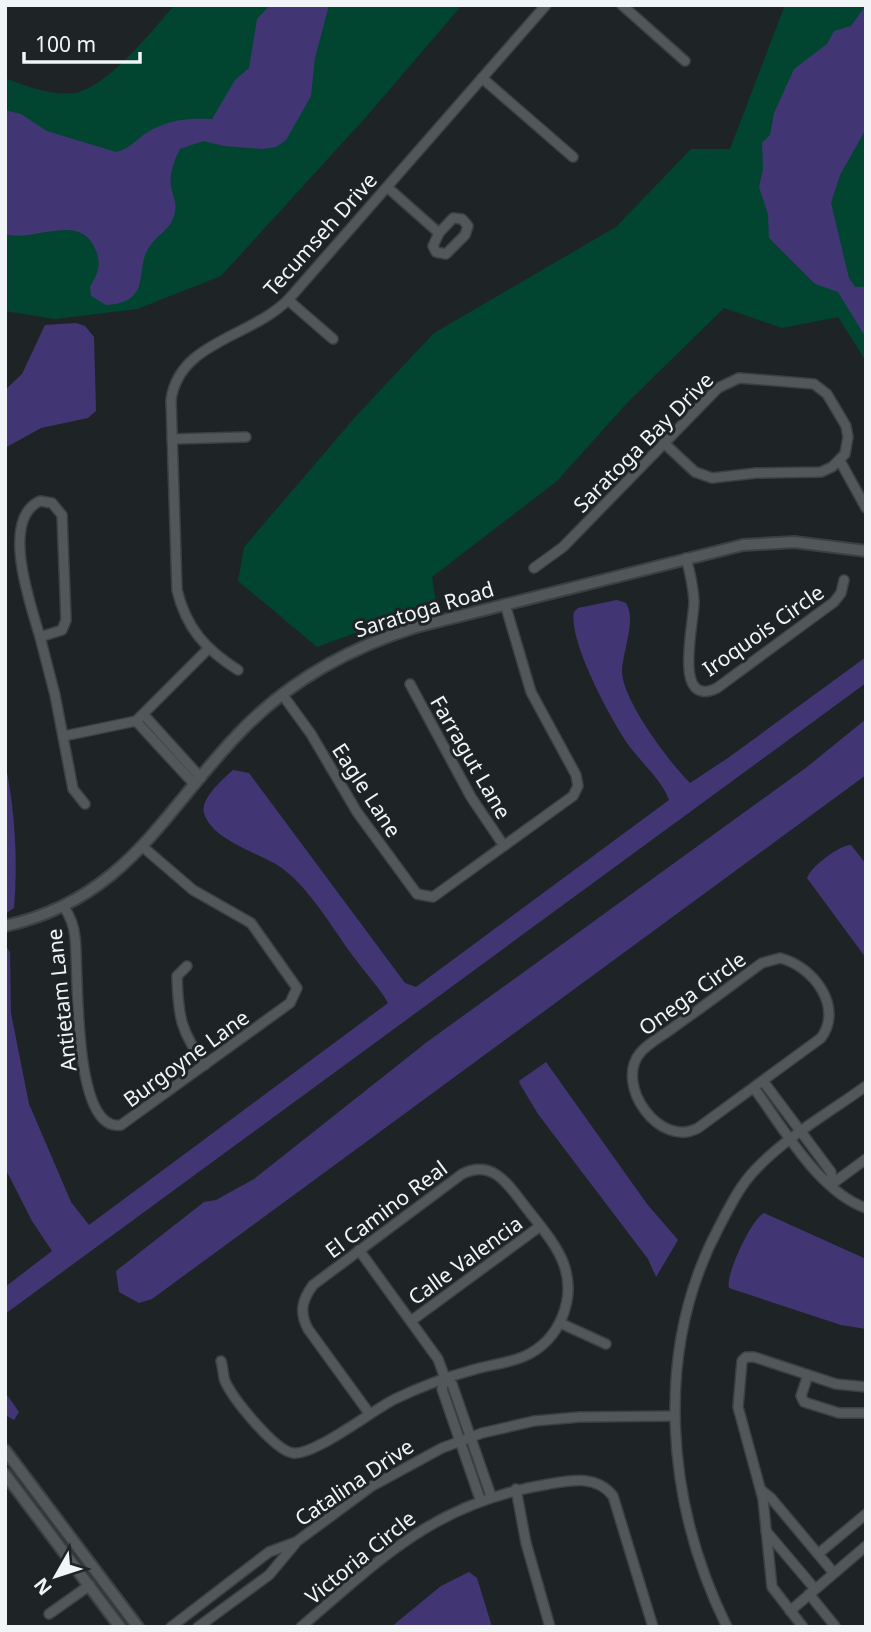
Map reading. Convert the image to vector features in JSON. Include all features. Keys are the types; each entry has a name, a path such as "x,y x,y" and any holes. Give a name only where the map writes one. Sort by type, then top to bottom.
{"street":[{"name":"Tecumseh Drive","path":"239,670 208,649 185,616 177,590 172,393 186,364 201,352 263,321 288,300 546,5"},
{"path":"622,5 685,61"},
{"path":"482,78 573,157"},
{"path":"387,187 439,233"},
{"path":"288,300 334,339"},
{"name":"Saratoga Bay Drive","path":"534,568 563,547 727,381 744,378 802,381 823,390 846,426 848,443 840,461"},
{"path":"172,439 246,437"},
{"path":"665,443 695,472 712,478 756,473 821,472 840,461 866,508"},
{"path":"40,638 62,630 66,620 62,515 57,506 46,501 35,503 26,511 15,536 16,552 64,736 73,789 85,804"},
{"name":"Saratoga Road","path":"5,926 64,907 104,883 143,847 247,725 282,694 325,666 367,645 416,627 505,604 686,558 770,542 818,543 866,551"},
{"name":"Iroquois Circle","path":"686,558 694,602 687,670 695,686 706,691 717,688 834,602 844,580"},
{"path":"504,846 573,796 578,780 531,692 505,604"},
{"path":"64,736 136,721 208,649"},
{"name":"Farragut Lane","path":"410,684 471,797 504,846"},
{"name":"Eagle Lane","path":"282,694 311,734 364,821 417,894 428,898 439,894 504,846"},
{"path":"144,715 198,781"},
{"path":"136,721 198,781"},
{"name":"Burgoyne Lane","path":"110,1125 127,1122 279,1011 294,999 296,983 260,932 236,913 193,890 143,847"},
{"name":"Antietam Lane","path":"64,907 75,936 76,1018 83,1060 99,1113 110,1125"},
{"name":"Onega Circle","path":"780,958 803,967 828,1001 831,1022 821,1038 754,1088 698,1128 682,1133 664,1130 656,1123 632,1089 630,1076 641,1052 762,963 780,958"},
{"path":"187,966 177,976 180,1023 189,1045 205,1065"},
{"path":"764,1081 831,1172 832,1184"},
{"path":"727,1627 692,1535 680,1476 674,1416 680,1337 703,1261 726,1213 755,1170 866,1086"},
{"path":"754,1088 823,1179 851,1203 866,1208"},
{"path":"832,1184 866,1159"},
{"name":"El Camino Real","path":"369,1413 302,1318 305,1295 313,1285 359,1250 471,1169 500,1175 557,1252 566,1273 568,1295 560,1323"},
{"name":"Calle Valencia","path":"411,1321 540,1227"},
{"path":"359,1250 436,1354 445,1378 452,1384 491,1496"},
{"path":"222,1361 225,1381 274,1444 290,1453 313,1450 369,1413 445,1378 528,1354 547,1341 560,1323 606,1344"},
{"path":"803,1627 773,1590 761,1490 738,1406 743,1359 754,1357 836,1384 866,1387"},
{"path":"808,1375 801,1396 804,1402 839,1413 866,1413"},
{"path":"445,1378 442,1389 480,1499"},
{"name":"Catalina Drive","path":"198,1627 260,1582 296,1542 394,1472 471,1436 508,1426 560,1418 674,1416"},
{"path":"5,1450 138,1627"},
{"path":"5,1474 120,1627"},
{"name":"Victoria Circle","path":"301,1627 395,1546 439,1517 480,1499 516,1489 589,1480 610,1491 618,1507 653,1627"},
{"path":"516,1489 526,1543 550,1627"},
{"path":"761,1490 771,1498 833,1572"},
{"path":"818,1554 866,1514"},
{"path":"766,1530 835,1626"},
{"name":"Catalina Drive","path":"171,1627 269,1552 296,1542"},
{"path":"790,1611 866,1546"},
{"path":"248,1567 260,1582"},
{"path":"49,1614 90,1585"},
{"path":"209,1597 220,1611"}],"green space":[{"path":"175,5 462,5 366,117 221,276 137,309 55,319 5,311 5,78 56,93 74,93 87,89 115,70"},
{"path":"785,5 866,5 866,361 838,317 782,328 724,308 627,403 557,481 432,577 436,603 317,647 238,581 244,547 357,415 434,333 616,227 691,149 730,149"}],"shaded area":[{"path":"270,5 329,5 315,58 311,96 286,140 276,147 262,149 224,146 203,141 180,149 171,176 175,212 168,227 145,255 140,283 131,298 121,303 106,305 91,296 90,287 99,261 89,239 80,232 56,230 17,236 5,234 5,110 21,114 47,131 116,152 168,123 212,119 235,80 249,68 257,19"},
{"path":"866,5 866,129 840,175 831,203 849,278 855,287 866,287 866,338 838,292 815,284 769,238 768,214 759,187 763,169 762,143 770,135 774,113 794,69 827,44 834,31 851,26"},
{"path":"76,323 85,326 94,337 96,411 88,418 41,428 5,448 5,390 22,374 45,325"},
{"path":"617,600 626,603 630,619 622,672 624,684 638,714 690,783 866,657 866,683 5,1314 5,1287 52,1251 32,1221 5,1168 5,945 10,952 11,1013 29,1104 71,1202 89,1225 388,1003 303,888 282,868 227,839 209,823 204,808 213,790 233,770 249,773 405,983 416,987 669,800 662,786 630,747 613,719 593,681 578,642 574,612 578,608"},
{"path":"866,719 866,775 152,1299 139,1303 119,1292 116,1271 204,1202 216,1200 254,1179 427,1042 807,767"},
{"path":"5,762 15,835 16,872 14,908 5,914"},
{"path":"851,845 866,864 866,958 807,878 826,857"},
{"path":"546,1062 647,1204 678,1240 656,1277 648,1259 538,1114 520,1084 519,1081"},
{"path":"764,1213 866,1259 866,1329 841,1325 729,1288 731,1272 740,1248 753,1225"},
{"path":"5,1392 19,1412 14,1420 5,1415"},
{"path":"469,1572 477,1578 492,1627 391,1627 441,1586"}]}
